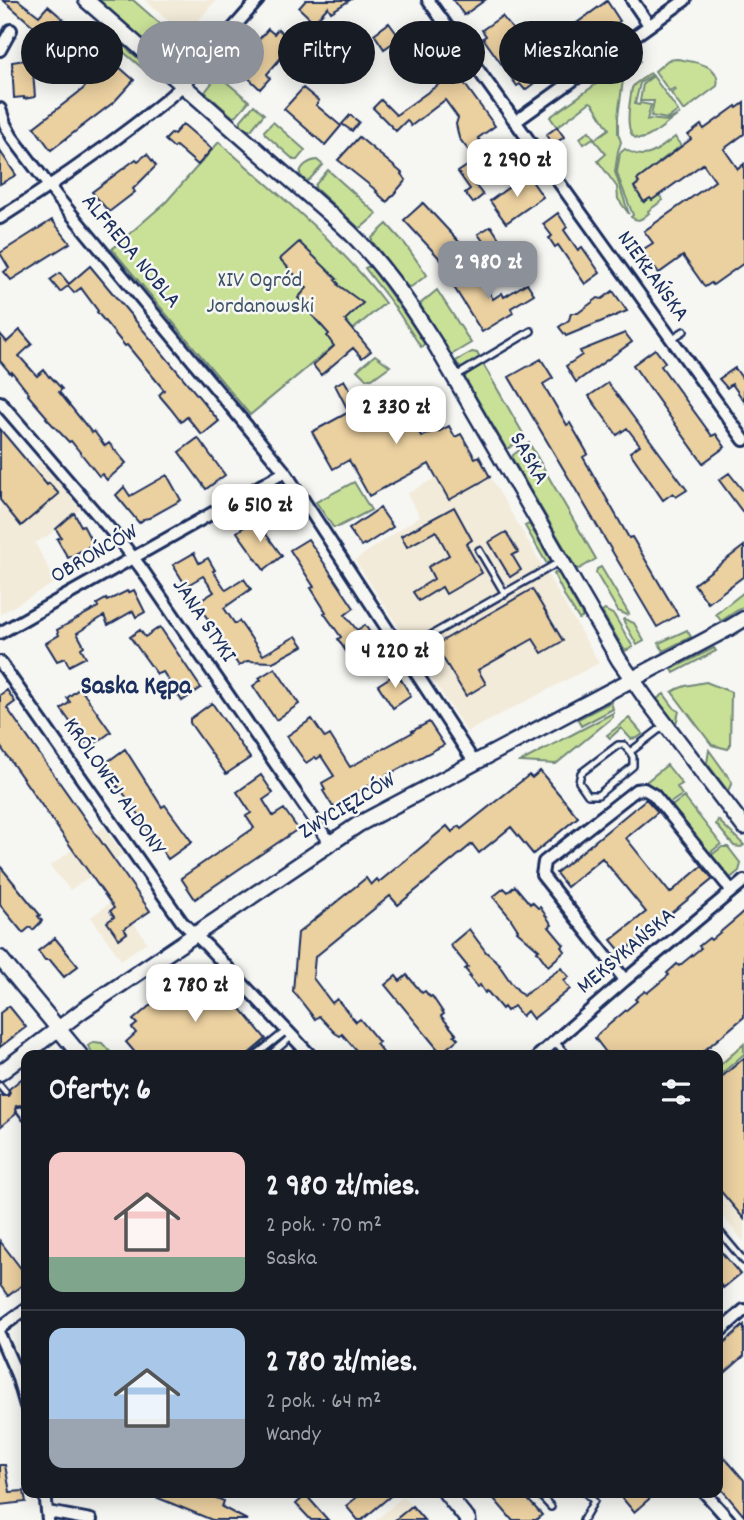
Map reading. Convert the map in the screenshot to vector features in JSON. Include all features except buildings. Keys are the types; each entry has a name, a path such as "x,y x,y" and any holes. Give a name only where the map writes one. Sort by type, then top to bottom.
{"street":[{"name":"SASKA","path":"86,0 362,244 401,292 455,377 631,680 744,827"},
{"path":"0,218 111,143 183,85 258,0"},
{"name":"NIEKŁAŃSKA","path":"428,0 671,339 740,425 744,440"},
{"path":"632,0 649,25"},
{"path":"516,122 685,0"},
{"path":"0,50 11,30"},
{"name":"ALFREDA NOBLA","path":"0,109 12,136 49,187 285,472 474,762"},
{"name":"JANA STYKI","path":"0,402 133,558 330,843"},
{"name":"OBROŃCÓW","path":"0,633 285,472"},
{"name":"ZWYCIĘZCÓW","path":"30,1050 195,934 371,816 744,619"},
{"name":"KRÓLOWEJ ALDONY","path":"0,662 182,922 305,1050"},
{"path":"625,980 542,875 544,862 636,790 644,789 654,796 732,891"},
{"name":"MEKSYKAŃSKA","path":"545,1050 744,881"},
{"path":"0,958 76,1050"},
{"name":"ZWYCIĘZCÓW","path":"0,1073 21,1057"},
{"path":"723,1329 744,1310"},
{"path":"0,1328 21,1313"},
{"path":"0,1336 21,1390"},
{"path":"46,1498 48,1516 91,1520"},
{"path":"450,1498 468,1520"},
{"path":"709,1498 729,1520"}],"lane":[{"path":"455,377 531,331"},
{"path":"671,339 684,331"},
{"path":"479,550 505,594"},
{"path":"403,651 562,561"},
{"path":"630,752 665,724"},
{"path":"618,745 624,745 630,752 633,766 598,795 588,795 579,782 581,773 618,745"},
{"path":"264,1050 289,1034"},
{"path":"275,1050 289,1034"},
{"path":"555,1042 562,1050"},
{"path":"0,1086 5,1092"},
{"path":"723,1236 744,1261"},
{"path":"543,1498 551,1507"},
{"path":"583,1520 594,1501 591,1498"}],"shaded area":[{"path":"145,0 216,0 198,21 168,21"},
{"path":"477,454 599,663 467,732 355,560 420,516 407,494"},
{"path":"40,462 81,508 35,543 56,582 0,614 0,485"},
{"path":"104,827 123,854 70,890 50,866"},
{"path":"117,898 147,942 121,960 91,917"},
{"path":"744,1041 744,1242 723,1217 723,1060"},
{"path":"404,1498 424,1520 376,1520"}],"green space":[{"path":"99,0 133,0 157,21 137,21 137,33"},
{"path":"123,47 137,57 137,64 123,52"},
{"path":"677,59 705,65 715,73 717,79 717,86 685,110 671,93 675,88 669,91 655,71 668,60"},
{"path":"653,76 678,111 667,119 651,116 654,101 640,101 643,84"},
{"path":"211,84 229,84 249,101 233,117 205,92"},
{"path":"596,84 622,84 618,116 621,142 615,172 629,214 618,199 617,187 598,161 606,154 593,138 584,144 580,138 589,131 595,139 609,129 593,104 590,102 557,127 550,117"},
{"path":"635,84 640,84 635,104 651,105 647,120 667,121 680,114 647,137 639,139 633,136 629,122 632,88"},
{"path":"254,105 264,114 251,130 248,130 241,124 241,120"},
{"path":"273,122 305,150 297,160 265,134 264,131"},
{"path":"675,137 681,146 659,162 634,187 644,202 659,195 663,200 643,218 634,219 631,217 633,215 617,172 620,153 625,149 646,155"},
{"name":"XIV Ogród Jordanowski","path":"219,142 327,238 385,303 250,415 112,249 166,202"},
{"path":"317,160 323,165 306,181 300,175 303,167"},
{"path":"328,170 377,214 362,227 359,228 315,188"},
{"path":"387,224 427,275 411,287 407,286 372,241"},
{"path":"370,267 398,304 424,343 423,346 421,347 365,268"},
{"path":"437,290 471,343 451,355 420,304"},
{"path":"472,352 477,353 480,358 462,368 459,367 456,361"},
{"path":"375,355 390,366 372,379 366,379 357,370"},
{"path":"483,364 525,437 509,448 506,448 465,378"},
{"path":"529,443 596,559 579,569 512,458"},
{"path":"354,482 371,510 333,527 316,502"},
{"path":"529,524 551,561 547,564 525,526"},
{"path":"601,567 629,614 618,611 596,573"},
{"path":"555,573 559,574 582,618 579,619 566,599"},
{"path":"744,592 744,606 721,621 716,614"},
{"path":"605,610 614,615 633,647 625,651 602,612"},
{"path":"624,619 634,623 644,641 637,645"},
{"path":"687,630 691,637 663,651 659,643"},
{"path":"714,648 716,651 674,673 672,669"},
{"path":"706,682 731,692 728,749 712,745 672,692"},
{"path":"664,694 679,711 676,724 657,699"},
{"path":"611,702 613,709 581,726 578,719"},
{"path":"613,713 613,717 556,764 520,762"},
{"path":"629,718 643,734 631,739 621,728 610,738 607,735"},
{"path":"709,750 732,782 728,791 707,763"},
{"path":"667,765 682,784 677,787 682,795 667,805 641,786"},
{"path":"684,797 721,844 707,855 669,808"},
{"path":"718,820 744,845 734,846 716,824"},
{"path":"722,847 728,847 741,864 739,871 728,880 709,857"},
{"path":"94,1042 102,1043 108,1050 91,1050 88,1046"},
{"path":"744,1044 744,1054 723,1073 723,1063"}],"district":[{"name":"Saska Kępa","path":"136,687"}]}
